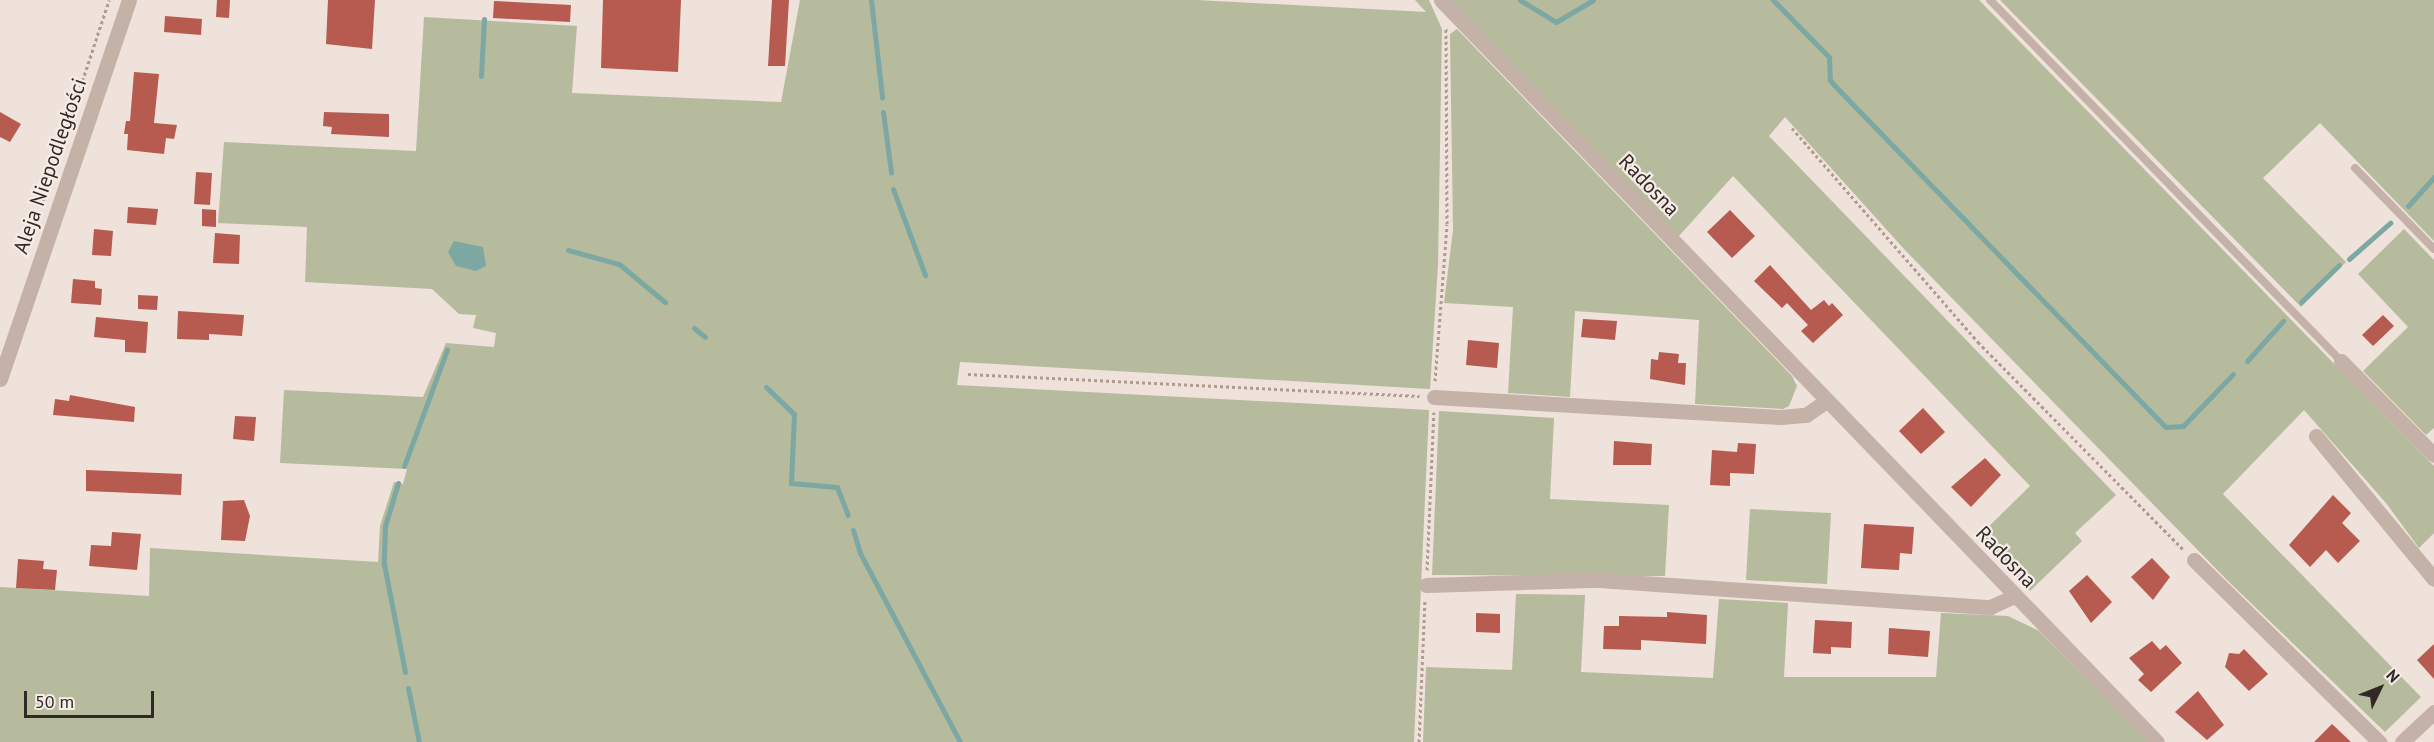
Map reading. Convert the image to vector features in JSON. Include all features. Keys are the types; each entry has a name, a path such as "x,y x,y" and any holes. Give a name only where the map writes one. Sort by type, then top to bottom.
{"street":[{"name":"Aleja Niepodległości","path":"0,379 129,0"},
{"name":"Radosna","path":"1444,3 2157,742"},
{"path":"2341,361 2434,455"},
{"path":"1434,397 1781,417 1806,415 1826,401"},
{"path":"2316,436 2434,579"},
{"path":"2194,560 2379,742"},
{"path":"1426,585 1599,580 1990,607 2015,596"},
{"path":"2402,742 2434,712"}],"lane":[{"path":"1990,0 2341,361"},
{"path":"2355,168 2434,249"}],"path":[{"path":"41,213 51,170 109,0"},
{"path":"1419,742 1434,397 1447,224 1444,3"},
{"path":"1792,128 1978,342 2194,560"},
{"path":"968,374 1434,397"}],"green space":[{"path":"800,0 1196,0 1426,12 1415,0 1429,0 1442,29 1438,265 1430,389 960,362 957,385 1429,410 1414,742 0,742 0,587 149,596 150,548 378,562 380,526 394,482 403,484 407,469 280,463 284,390 423,397 446,343 494,347 496,333 473,328 476,315 459,314 432,289 305,282 307,227 218,223 224,142 416,151 424,17 577,26 572,93 781,102"},
{"path":"1450,0 1979,0 2434,466 2434,533 2419,548 2386,503 2304,410 2223,494 2421,697 2385,732 2227,580 1904,249 1785,117 1769,136 2116,495 2075,533 2082,541 2030,591 1978,537 2030,486 1733,176 1678,237"},
{"path":"2000,0 2434,0 2434,241 2320,123 2263,178 2346,262 2301,307"},
{"path":"1457,29 1792,376 1797,386 1789,406 1783,409 1695,404 1699,320 1575,311 1570,397 1508,393 1513,307 1444,303 1453,230 1450,34"},
{"path":"2404,229 2434,260 2434,428 2426,435 2363,371 2408,327 2358,274"},
{"path":"1439,411 1554,418 1550,499 1669,505 1665,576 1432,575"},
{"path":"1750,509 1831,513 1827,584 1746,580"},
{"path":"1516,594 1585,595 1581,672 1713,678 1719,599 1788,603 1784,677 1936,677 1941,613 2008,616 2039,631 2148,742 1423,742 1426,667 1512,670"}],"water":[{"path":"454,241 483,247 486,266 476,271 456,266 448,252"}],"building":[{"path":"217,0 230,0 229,18 216,17"},
{"path":"328,0 375,0 372,49 326,44"},
{"path":"603,0 681,0 678,72 601,68"},
{"path":"772,0 789,0 785,66 768,66"},
{"path":"494,1 571,5 570,22 493,18"},
{"path":"165,16 202,19 201,35 164,32"},
{"path":"134,72 159,74 154,123 177,125 174,139 166,138 164,154 127,150 128,134 124,134 126,121 130,121"},
{"path":"0,112 21,124 10,142 0,137"},
{"path":"324,112 389,114 389,137 331,134 332,127 323,126"},
{"path":"196,172 212,173 210,205 194,204"},
{"path":"128,207 158,209 156,225 127,223"},
{"path":"202,209 216,210 216,227 202,226"},
{"path":"1730,210 1755,236 1732,258 1707,232"},
{"path":"94,229 113,231 111,256 92,255"},
{"path":"215,233 240,235 239,264 213,263"},
{"path":"1770,265 1811,310 1824,300 1829,306 1832,303 1843,315 1813,343 1801,331 1808,325 1787,303 1782,308 1754,281"},
{"path":"73,279 95,281 95,288 102,289 101,305 71,303"},
{"path":"138,295 158,296 157,310 138,309"},
{"path":"178,311 244,315 242,336 209,334 209,340 177,339"},
{"path":"2383,315 2394,326 2373,346 2362,335"},
{"path":"96,317 148,322 146,353 125,352 125,340 94,337"},
{"path":"1583,319 1617,321 1615,340 1581,337"},
{"path":"1468,340 1499,343 1497,368 1466,365"},
{"path":"1659,352 1679,354 1678,363 1686,363 1685,385 1650,379 1651,359 1658,360"},
{"path":"70,395 135,407 134,422 53,415 55,399 69,401"},
{"path":"1923,408 1945,432 1921,454 1899,431"},
{"path":"235,416 256,417 254,441 233,439"},
{"path":"1614,441 1652,444 1651,465 1613,465"},
{"path":"1738,443 1756,444 1754,474 1730,473 1730,486 1710,485 1712,450 1737,452"},
{"path":"1985,458 2001,475 1971,507 1951,487"},
{"path":"86,470 182,474 181,495 86,491"},
{"path":"2333,495 2351,513 2342,523 2360,541 2338,563 2326,550 2310,567 2289,545"},
{"path":"244,500 250,516 245,541 221,540 223,501"},
{"path":"1864,524 1914,527 1912,554 1900,553 1899,570 1861,568"},
{"path":"112,532 141,534 137,570 89,566 91,545 111,546"},
{"path":"2152,558 2170,577 2153,600 2131,577"},
{"path":"18,559 44,561 43,569 57,570 55,590 16,588"},
{"path":"2087,575 2112,602 2091,623 2069,591"},
{"path":"1667,612 1707,615 1706,644 1641,640 1641,650 1603,649 1604,626 1619,626 1619,616 1667,617"},
{"path":"1476,613 1500,614 1500,633 1476,632"},
{"path":"1815,620 1852,622 1851,648 1831,647 1831,654 1813,653"},
{"path":"1889,628 1930,631 1928,657 1888,654"},
{"path":"2152,641 2160,650 2166,645 2182,663 2151,692 2138,680 2144,674 2129,658"},
{"path":"2434,644 2434,679 2417,660"},
{"path":"2244,649 2268,674 2249,691 2225,667 2229,653 2239,654"},
{"path":"2198,691 2224,725 2207,740 2175,712"},
{"path":"2332,724 2351,742 2314,742"}],"waterway":[{"path":"871,0 882,97"},
{"path":"1520,0 1556,22 1593,0"},
{"path":"1773,0 1829,57 1830,80 1835,86 2166,427 2183,426 2233,374"},
{"path":"481,76 484,19"},
{"path":"883,112 891,172"},
{"path":"2408,206 2434,177"},
{"path":"893,189 925,275"},
{"path":"2349,259 2390,223"},
{"path":"568,250 619,264 665,302"},
{"path":"2301,302 2339,265"},
{"path":"2247,361 2283,321"},
{"path":"694,328 705,337"},
{"path":"404,466 447,350"},
{"path":"766,387 794,414 791,483 837,487 848,515"},
{"path":"398,483 385,526 384,564 405,672"},
{"path":"853,530 860,553 960,742"},
{"path":"408,688 419,742"}]}
